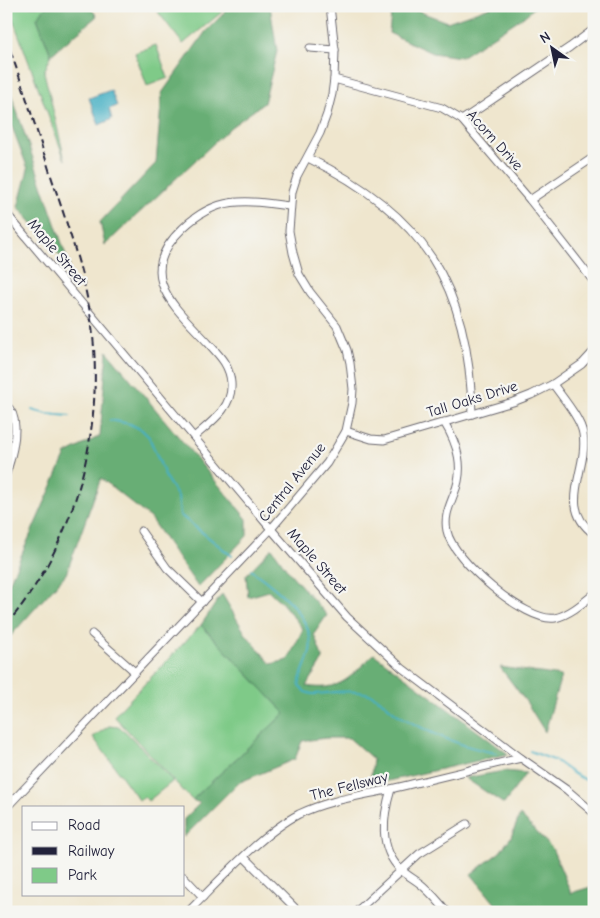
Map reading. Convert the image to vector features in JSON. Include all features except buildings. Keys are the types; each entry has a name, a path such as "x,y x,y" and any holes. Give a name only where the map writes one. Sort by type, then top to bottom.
{"street":[{"name":"Central Avenue","path":"6,808 271,529 327,463 346,431 352,403 350,363 347,350 337,326 307,288 297,268 290,236 292,192 327,114 334,79 335,50 330,6"},
{"path":"462,120 570,48 594,29"},
{"path":"310,48 335,50"},
{"name":"Acorn Drive","path":"334,79 442,108 462,120 530,200 594,282"},
{"path":"530,200 594,157"},
{"path":"308,158 356,184 394,212 408,226 441,271 450,290 466,342 470,367 472,414"},
{"path":"194,437 221,413 226,406 231,390 230,375 221,357 168,299 160,275 160,266 164,252 185,225 200,214 218,206 246,201 290,206"},
{"name":"Maple Street","path":"6,213 347,617 402,668 521,758 567,790 594,813"},
{"name":"Tall Oaks Drive","path":"346,431 371,439 384,440 513,402 553,384 582,364 594,351"},
{"path":"553,384 580,425 583,433 584,456 574,496 575,508 579,518 594,534"},
{"path":"6,406 14,414 16,423 6,474"},
{"path":"444,422 456,445 460,466 457,488 446,516 447,533 453,545 473,571 514,603 534,616 541,618 555,618 567,614 594,594"},
{"path":"141,531 167,568 202,602"},
{"path":"92,634 135,672"},
{"name":"The Fellsway","path":"188,912 244,857 298,815 329,803 521,758"},
{"path":"391,789 385,814 384,834 390,853 401,869 423,886 447,912"},
{"path":"356,912 418,854 467,824"},
{"path":"244,857 299,912"},
{"path":"185,878 203,897"}],"green space":[{"path":"8,6 47,6 37,18 51,55 44,72 65,160"},
{"path":"47,6 89,6 97,16 51,55 37,18"},
{"path":"165,6 218,6 222,12 183,44 158,12"},
{"path":"220,6 270,6 277,51 264,103 231,127 105,245 100,222 156,163 162,93 206,31 225,12"},
{"path":"392,6 411,6 423,13 447,22 493,6 536,6 526,15 461,57 432,53 389,33"},
{"path":"156,45 168,78 147,86 135,53"},
{"path":"6,79 70,267 18,207 28,169 6,111"},
{"path":"107,351 247,519 247,536 198,587 150,518 101,478 66,574 6,641 6,590 66,454 100,436"},
{"path":"272,548 289,572 327,615 314,634 323,659 306,686 328,687 337,685 351,676 374,654 508,754 370,785 373,759 349,738 302,741 295,759 238,783 185,836 185,818 200,803 192,800 285,713 201,625 222,594 245,633 271,664 288,660 303,629 282,603 269,591 248,597 246,575"},
{"path":"201,625 285,713 192,800 114,716"},
{"path":"500,667 561,676 545,732 527,703"},
{"path":"109,726 118,727 125,731 173,781 148,801 145,797 139,800 93,737"},
{"path":"504,771 526,773 504,804 465,778"},
{"path":"520,815 552,848 571,893 594,886 594,912 502,912 471,874 500,852 511,837"}],"water":[{"path":"111,90 117,106 109,109 112,119 99,125 89,98"}],"waterway":[{"path":"32,410 47,414 70,416"},
{"path":"110,420 130,424 142,430 149,437 167,480 178,497 180,515 232,556"},
{"path":"251,570 292,604 307,627 310,651 299,685 305,692 312,694 341,692 369,694 400,716 434,734 471,747 496,753"},
{"path":"530,751 556,761 574,774 594,784"}],"railway":[{"path":"6,39 77,257 87,296 93,336 95,375 88,452 66,526 49,561 29,594 6,625"}]}
